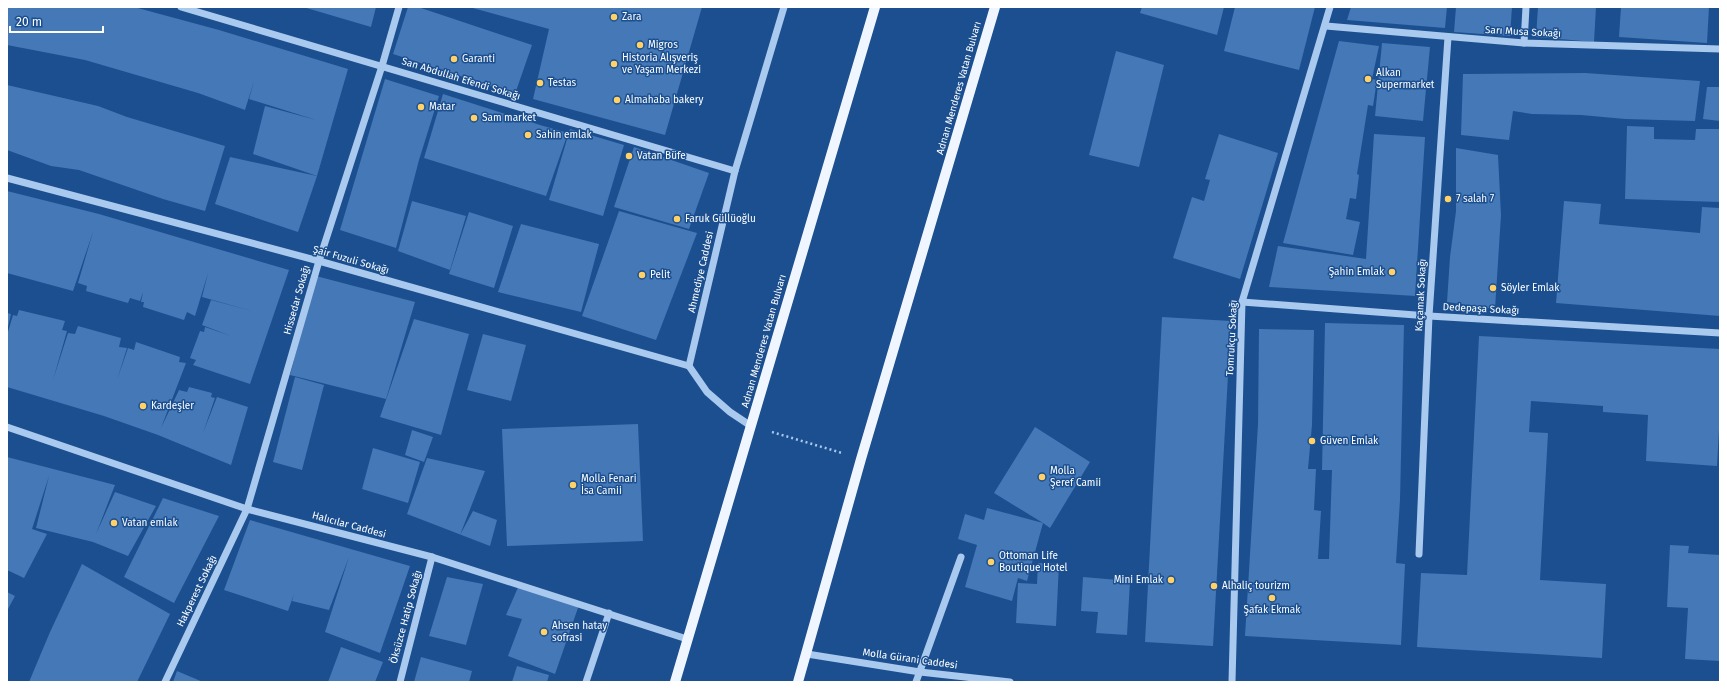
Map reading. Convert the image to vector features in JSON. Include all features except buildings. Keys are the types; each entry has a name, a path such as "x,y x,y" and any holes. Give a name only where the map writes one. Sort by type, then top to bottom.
{"main road":[{"name":"Adnan Menderes Vatan Bulvarı","path":"675,682 875,7"},
{"name":"Adnan Menderes Vatan Bulvarı","path":"798,682 995,7"}],"street":[{"name":"San Abdullah Efendi Sokağı","path":"181,7 735,171"},
{"name":"Hissedar Sokağı","path":"247,509 319,261 382,66 399,7"},
{"name":"Ahmediye Caddesi","path":"689,366 735,171 784,7"},
{"name":"Tomrukçu Sokağı","path":"1232,682 1242,302 1326,26 1330,7"},
{"path":"1524,43 1526,7"},
{"name":"Sarı Musa Sokağı","path":"1326,26 1448,38 1524,43 1720,49"},
{"name":"Kaçamak Sokağı","path":"1419,554 1429,316 1448,38"},
{"name":"Şair Fuzuli Sokağı","path":"7,178 319,261 689,366"},
{"name":"Dedepaşa Sokağı","path":"1242,302 1429,316 1720,333"},
{"path":"689,366 707,392 730,412 751,426"},
{"name":"Halıcılar Caddesi","path":"8,430 247,509 432,557 687,639"},
{"name":"Hakperest Sokağı","path":"165,682 247,509"},
{"name":"Öksüzce Hatip Sokağı","path":"400,682 432,557"},
{"path":"916,682 961,557"},
{"path":"586,682 609,613"},
{"name":"Molla Gürani Caddesi","path":"806,654 920,672 1010,682"}],"path":[{"path":"751,426 862,459"}],"place":[{"name":"Zara","path":"614,17"},
{"name":"Migros","path":"640,45"},
{"name":"Garanti","path":"454,59"},
{"name":"Historia Alışveriş ve Yaşam Merkezi","path":"614,64"},
{"name":"Alkan Supermarket","path":"1368,79"},
{"name":"Testas","path":"540,83"},
{"name":"Almahaba bakery","path":"617,100"},
{"name":"Matar","path":"421,107"},
{"name":"Sam market","path":"474,118"},
{"name":"Sahin emlak","path":"528,135"},
{"name":"Vatan Büfe","path":"629,156"},
{"name":"7 salah 7","path":"1448,199"},
{"name":"Faruk Güllüoğlu","path":"677,219"},
{"name":"Şahin Emlak","path":"1392,272"},
{"name":"Pelit","path":"642,275"},
{"name":"Söyler Emlak","path":"1493,288"},
{"name":"Kardeşler","path":"143,406"},
{"name":"Güven Emlak","path":"1312,441"},
{"name":"Molla Şeref Camii","path":"1042,477"},
{"name":"Molla Fenari İsa Camii","path":"573,485"},
{"name":"Vatan emlak","path":"114,523"},
{"name":"Ottoman Life Boutique Hotel","path":"991,562"},
{"name":"Mini Emlak","path":"1171,580"},
{"name":"Alhaliç tourizm","path":"1214,586"},
{"name":"Şafak Ekmak","path":"1272,598"},
{"name":"Ahsen hatay sofrasi","path":"544,632"}]}
